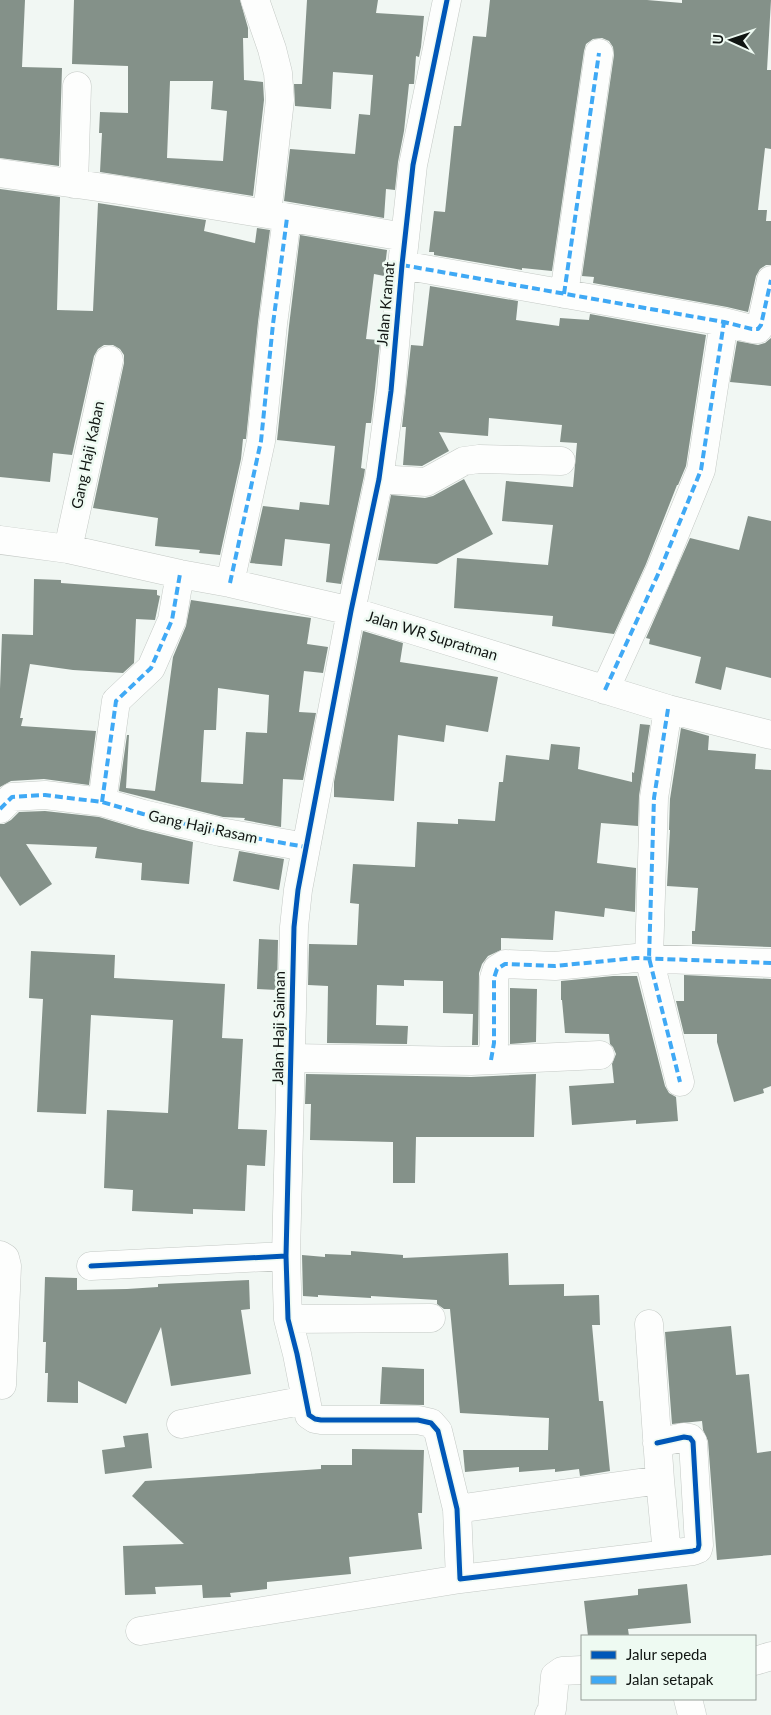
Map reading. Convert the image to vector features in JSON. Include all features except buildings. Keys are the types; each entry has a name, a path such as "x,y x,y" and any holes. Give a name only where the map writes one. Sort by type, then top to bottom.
{"street":[{"path":"230,583 261,441 272,324 277,216 278,73 255,0"},
{"name":"Jalan Kramat","path":"351,611 379,479 391,391 413,165 448,0"},
{"path":"564,294 599,53"},
{"path":"74,184 77,86"},
{"path":"0,173 405,237"},
{"path":"402,265 724,322 752,329 758,329 761,324 771,280"},
{"path":"605,690 660,570 701,470 724,322"},
{"name":"Gang Haji Kaban","path":"68,549 109,360"},
{"path":"379,479 426,482 464,461 480,459 561,461"},
{"name":"Jalan WR Supratman","path":"0,540 68,549 351,611 668,709 771,735"},
{"path":"102,802 116,701 151,668 172,620 180,574"},
{"name":"Jalan Haji Saiman","path":"306,1400 288,1320 286,1256 294,927 298,890 351,611"},
{"path":"668,709 654,798 649,958 680,1082"},
{"name":"Gang Haji Rasam","path":"0,809 12,797 45,794 102,802 143,814 220,832 306,847"},
{"path":"491,1060 494,1043 494,978 498,969 505,964 555,966 636,958 771,963"},
{"path":"291,1058 491,1060 600,1055"},
{"path":"0,1255 5,1258 7,1266 2,1385"},
{"path":"91,1266 286,1256"},
{"path":"288,1320 431,1318"},
{"path":"649,1324 667,1554"},
{"path":"181,1424 306,1400 309,1415 321,1420 418,1420 431,1423 438,1431 457,1509 460,1579"},
{"path":"140,1631 460,1579 693,1551 698,1549 699,1545 693,1442 690,1438 684,1438 657,1443"},
{"path":"457,1509 660,1480"},
{"path":"756,1660 771,1656"},
{"path":"549,1715 552,1709 555,1676 562,1672 581,1670"},
{"path":"688,1700 692,1715"}],"marked path":[{"path":"564,294 599,53"},
{"path":"230,583 261,441 273,324 287,218"},
{"path":"402,265 724,322 752,329 758,329 761,325 771,280"},
{"path":"605,690 660,570 701,470 724,322"},
{"path":"102,802 116,701 151,668 172,620 180,574"},
{"path":"668,709 654,798 649,958 680,1082"},
{"path":"0,809 12,797 45,795 102,802 143,814 220,832 306,847"},
{"path":"491,1060 494,1043 494,978 497,969 505,964 555,966 636,958 771,963"}],"cycle path":[{"path":"91,1266 286,1256 294,927 298,890 351,611 379,479 391,391 413,165 447,0"},
{"path":"286,1256 288,1319 309,1415 321,1420 418,1420 431,1423 438,1431 457,1509 460,1579 698,1549 693,1442 690,1438 684,1437 657,1443"}]}
